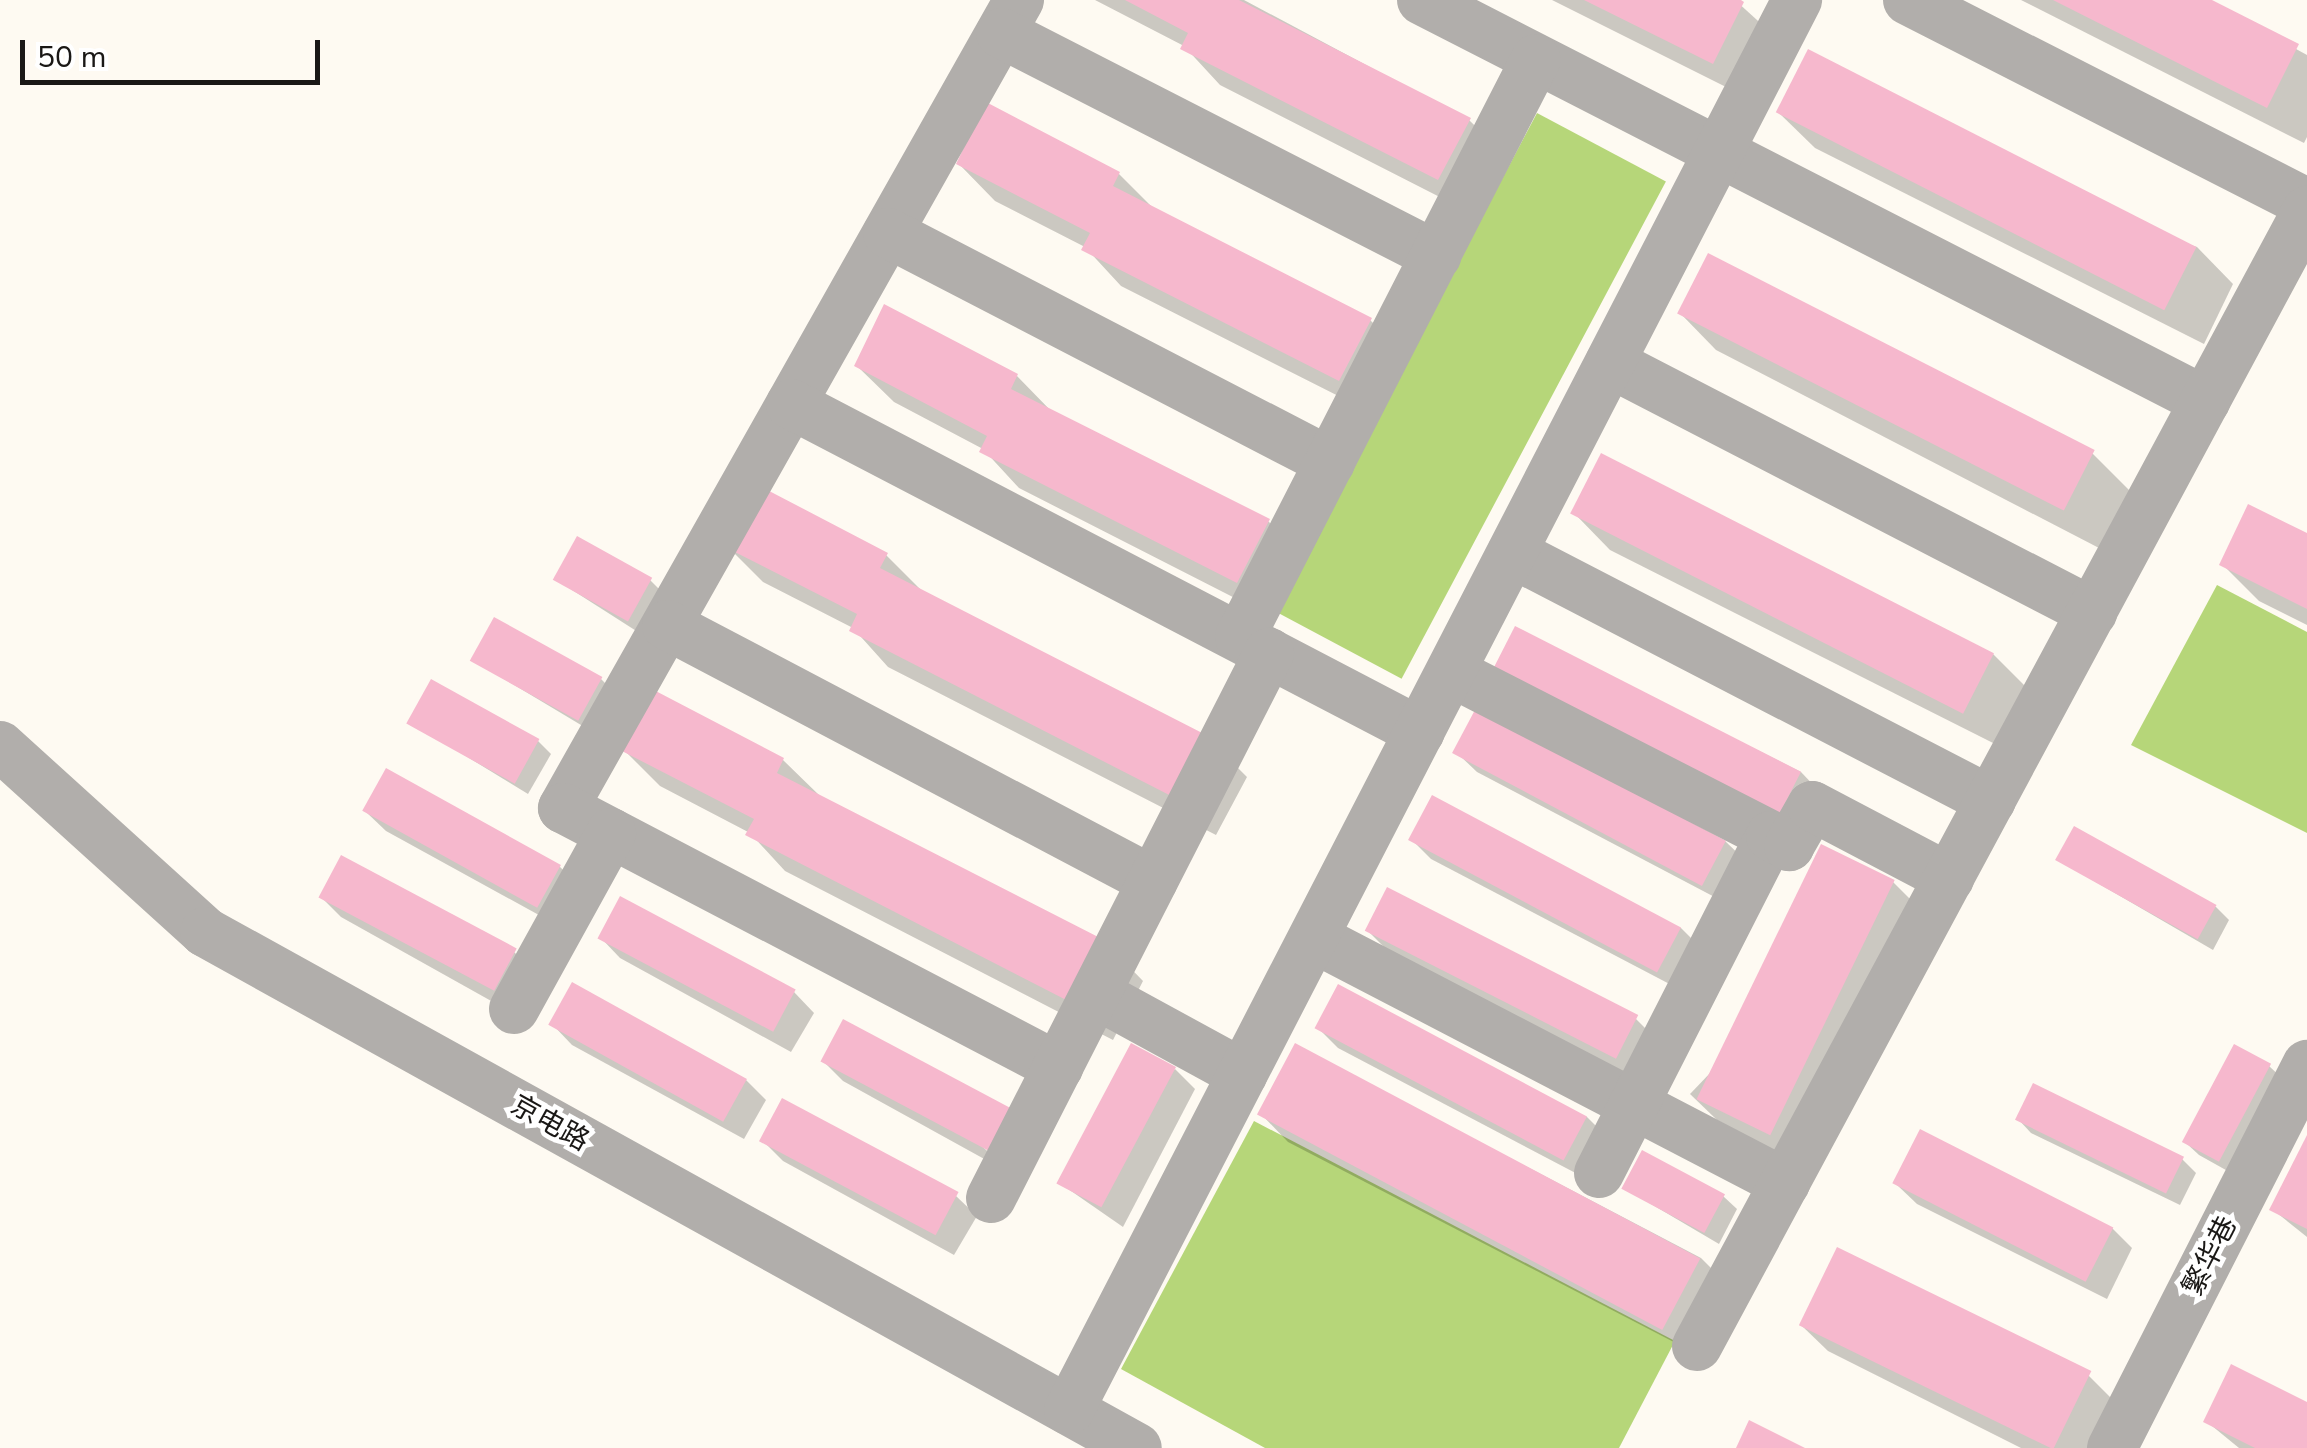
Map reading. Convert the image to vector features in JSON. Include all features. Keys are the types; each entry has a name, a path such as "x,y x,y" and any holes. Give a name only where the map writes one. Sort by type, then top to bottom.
{"street":[{"path":"1422,0 2205,401"},
{"path":"1068,1410 1797,0"},
{"path":"1908,0 2307,203"},
{"path":"1058,1067 563,808 1010,16 1436,256"},
{"path":"991,1198 1153,881 1330,462 1536,60"},
{"path":"1697,1346 2307,211"},
{"path":"888,234 1330,462"},
{"path":"1610,363 2092,612"},
{"path":"791,404 1420,732"},
{"path":"1512,553 1990,801"},
{"path":"667,624 1153,881"},
{"path":"1451,672 1789,846 1812,806 1949,878"},
{"name":"京电路","path":"0,746 205,932 1137,1448"},
{"path":"514,1009 611,833"},
{"path":"1599,1173 1771,836"},
{"path":"1314,938 1785,1183"},
{"path":"1096,994 1243,1074"},
{"name":"繁华巷","path":"2112,1448 2307,1065"}],"green space":[{"path":"1537,113 1666,182 1402,679 1273,610"},
{"path":"2217,585 2307,632 2307,833 2131,745"},
{"path":"1254,1121 1675,1341 1619,1448 1265,1448 1121,1369"}],"building":[{"path":"1125,0 1239,0 1471,118 1438,180 1180,49 1188,33"},
{"path":"1584,0 1741,0 1744,2 1713,64"},
{"path":"2053,0 2212,0 2299,44 2267,108"},
{"path":"1808,49 2196,247 2164,310 1776,112"},
{"path":"986,102 1120,172 1113,186 1372,318 1339,381 1081,250 1090,233 956,164"},
{"path":"1708,253 2095,450 2064,511 1677,314"},
{"path":"884,304 1018,374 1011,389 1270,519 1237,583 979,452 987,436 854,366"},
{"path":"1601,453 1994,653 1963,714 1570,514"},
{"path":"754,483 888,553 880,568 1212,738 1179,800 849,631 857,614 723,546"},
{"path":"2248,504 2307,533 2307,609 2219,565"},
{"path":"577,536 652,578 628,621 553,580"},
{"path":"494,617 602,677 578,721 470,661"},
{"path":"1515,626 1801,772 1779,814 1493,669"},
{"path":"431,679 539,739 515,784 406,724"},
{"path":"650,688 784,758 777,773 1108,942 1076,1005 745,835 754,819 620,750"},
{"path":"1476,708 1726,841 1702,886 1452,753"},
{"path":"386,768 561,865 537,908 362,811"},
{"path":"1432,795 1681,927 1657,972 1408,840"},
{"path":"2074,826 2217,905 2198,939 2055,860"},
{"path":"1821,844 1895,880 1770,1135 1697,1099"},
{"path":"341,855 517,948 494,991 318,897"},
{"path":"1387,887 1638,1015 1616,1059 1365,931"},
{"path":"620,896 796,989 773,1032 597,938"},
{"path":"572,982 747,1079 723,1122 548,1025"},
{"path":"1338,984 1587,1116 1564,1161 1315,1028"},
{"path":"843,1019 1020,1113 997,1155 820,1061"},
{"path":"1131,1043 1176,1067 1101,1207 1056,1183"},
{"path":"1295,1043 1700,1258 1662,1330 1257,1115"},
{"path":"2234,1044 2271,1064 2219,1162 2182,1142"},
{"path":"2033,1083 2184,1157 2166,1193 2015,1120"},
{"path":"782,1098 959,1192 936,1235 759,1141"},
{"path":"1920,1129 2113,1228 2086,1282 1892,1183"},
{"path":"2307,1135 2307,1229 2269,1210"},
{"path":"1642,1150 1725,1194 1704,1233 1621,1189"},
{"path":"1837,1247 2091,1371 2051,1448 1799,1325"},
{"path":"2231,1364 2307,1402 2307,1448 2255,1448 2203,1422"},
{"path":"1749,1420 1805,1448 1736,1448"}]}
